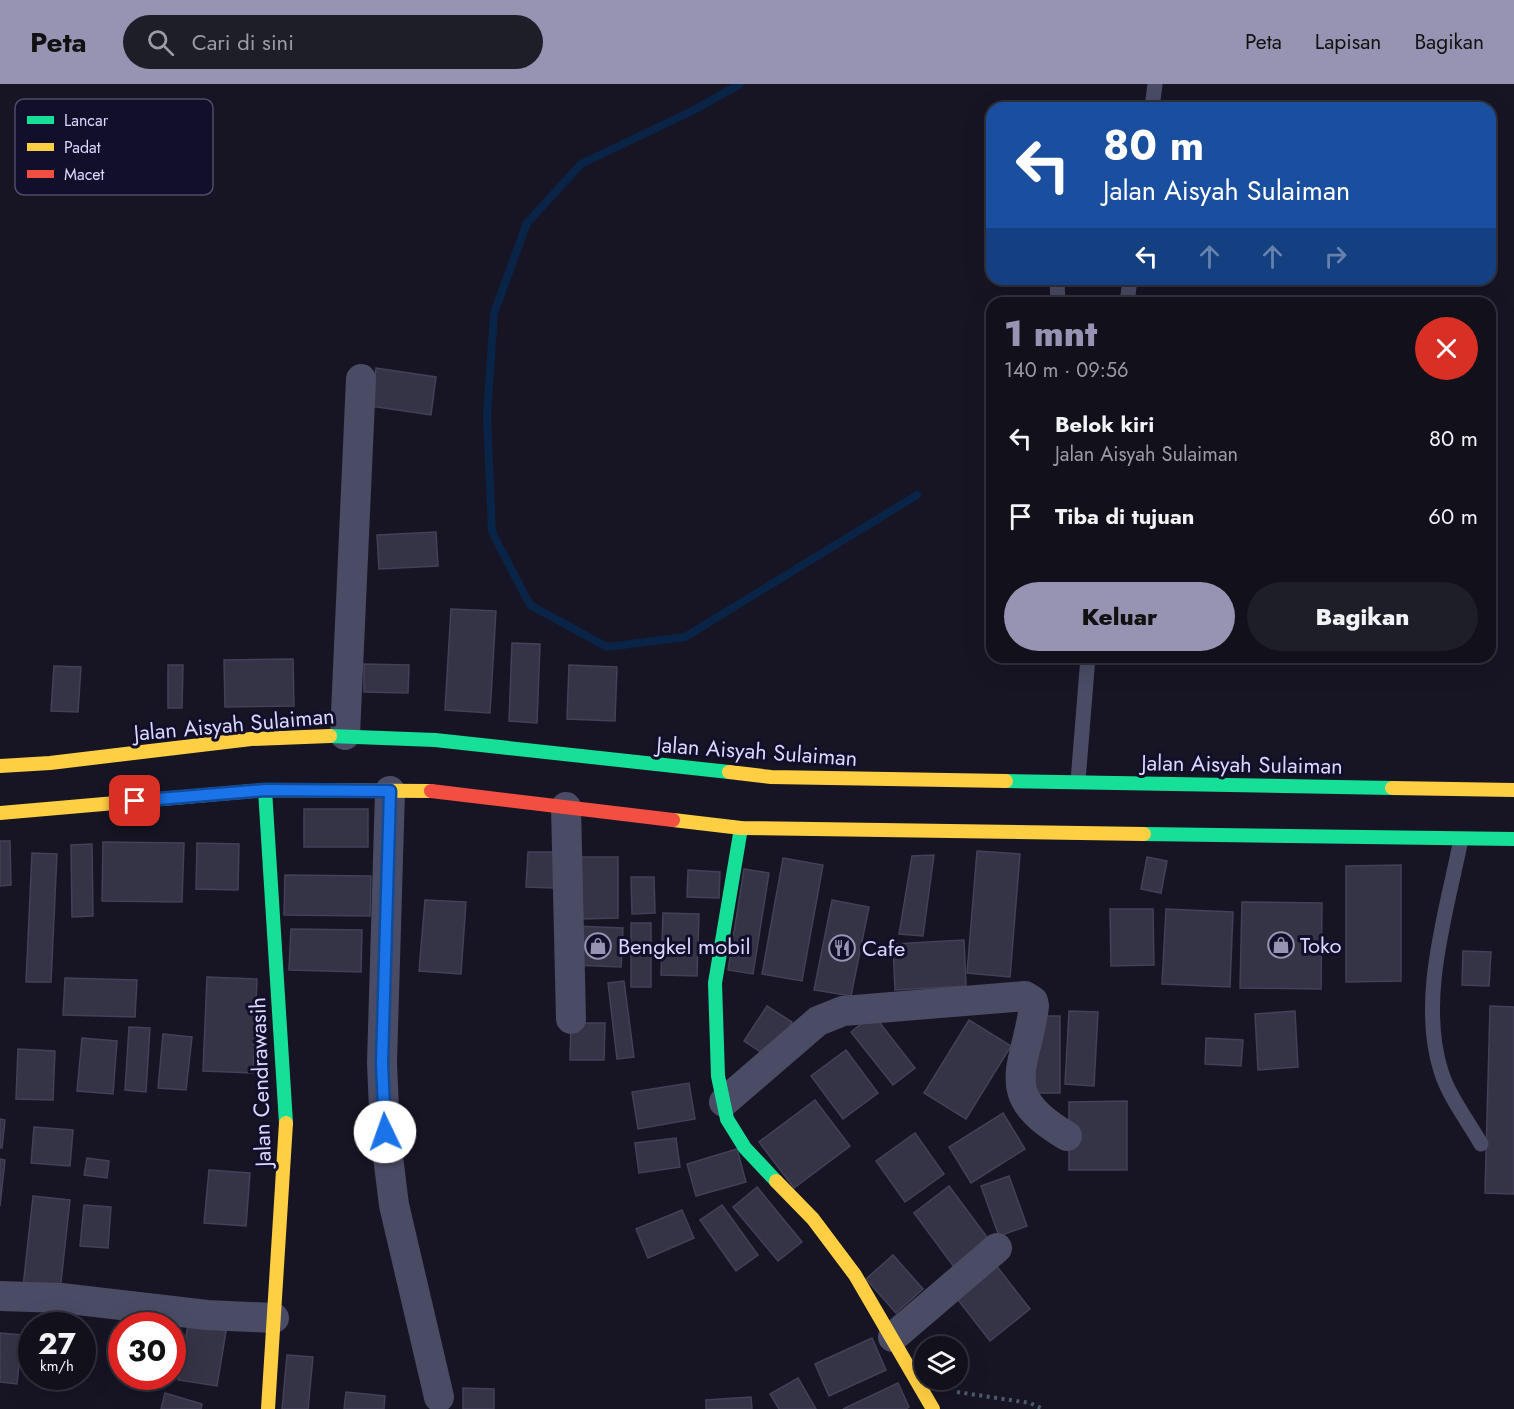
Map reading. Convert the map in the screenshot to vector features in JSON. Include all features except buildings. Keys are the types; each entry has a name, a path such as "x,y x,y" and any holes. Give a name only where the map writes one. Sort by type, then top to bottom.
{"main road":[{"name":"Jalan Aisyah Sulaiman","path":"0,766 50,763 251,739 345,735 435,740 771,777 1514,790"},
{"path":"0,813 265,790 435,791 741,828 1514,839"},
{"name":"Jalan Cendrawasih","path":"265,790 287,1134 268,1409"},
{"path":"741,828 715,983 718,1076 727,1119 745,1148 813,1219 855,1275 914,1375"},
{"path":"922,1390 933,1409"}],"street":[{"path":"345,735 361,379"},
{"path":"390,791 382,1063 385,1132 394,1205 439,1397"},
{"path":"566,807 571,1020"},
{"path":"724,1102 813,1025 835,1013 1025,996 1033,1000 1034,1006 1020,1066 1021,1087 1036,1114 1045,1123 1067,1136"},
{"path":"893,1337 997,1248"},
{"path":"0,1296 61,1298 207,1315 274,1318"}],"lane":[{"path":"1153,102 1155,84"},
{"path":"1078,781 1088,663"},
{"path":"1461,839 1437,956 1433,1020 1436,1051 1442,1073 1481,1144"}],"path":[{"path":"946,1390 1030,1403 1043,1409"}],"waterway":[{"path":"740,84 692,111 581,164 527,223 494,313 487,415 492,532 530,605 607,647 685,637 917,495"}],"traffic: fast":[{"path":"330,736 435,740 729,772"},
{"path":"1006,781 1392,788"},
{"path":"265,790 286,1123"},
{"path":"741,828 715,983 718,1076 727,1119 745,1148 776,1181"},
{"path":"1144,834 1514,839"}],"traffic: slow":[{"path":"0,766 50,763 251,739 330,736"},
{"path":"729,772 771,777 1006,781"},
{"path":"1392,788 1514,790"},
{"path":"0,813 265,790 431,791"},
{"path":"673,820 741,828 1144,834"},
{"path":"268,1409 286,1123"},
{"path":"776,1181 813,1219 855,1275 933,1409"}],"traffic: jam":[{"path":"431,791 673,820"}],"place":[{"name":"Toko","path":"1281,945"},
{"name":"Bengkel mobil","path":"598,946"},
{"name":"Cafe","path":"842,948"}],"route":[{"path":"135,801 265,790 390,791 382,1063 385,1132"}]}
